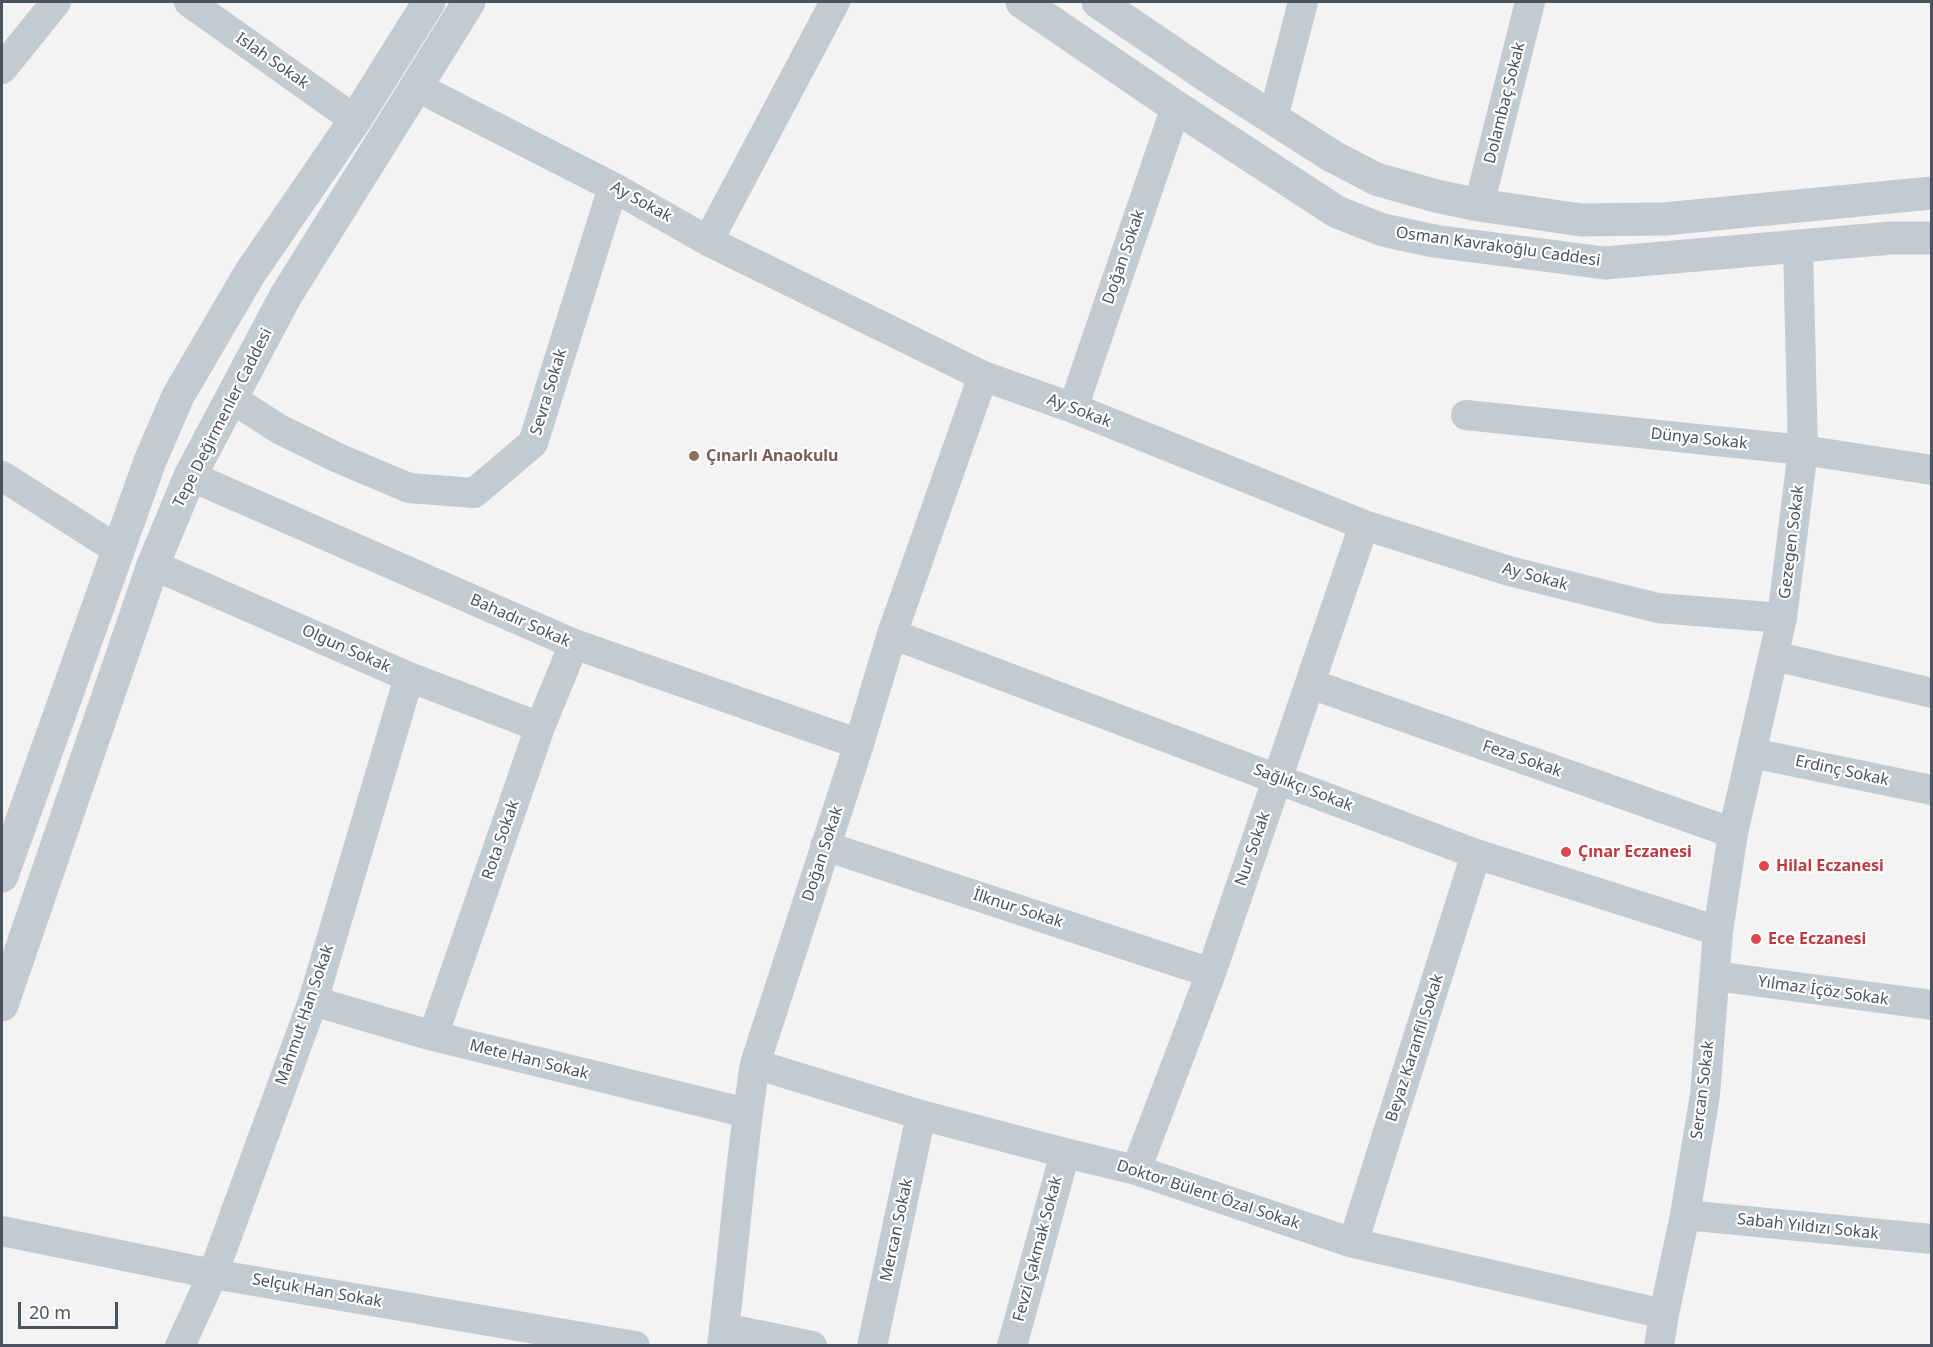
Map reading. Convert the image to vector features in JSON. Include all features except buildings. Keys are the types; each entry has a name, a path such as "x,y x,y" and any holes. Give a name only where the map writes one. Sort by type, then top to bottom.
{"street":[{"path":"2,69 56,2"},
{"name":"Islah Sokak","path":"189,2 355,120"},
{"path":"2,876 150,461 178,396 250,273 355,120 429,2"},
{"name":"Tepe Değirmenler Caddesi","path":"2,1005 153,565 189,476 285,297 469,2"},
{"path":"708,241 835,2"},
{"name":"Osman Kavrakoğlu Caddesi","path":"1022,2 1336,212 1383,230 1434,241 1605,263 1891,238 1932,238"},
{"path":"1098,2 1332,156 1376,179 1436,196 1479,205 1581,220 1664,219 1932,193"},
{"path":"1273,118 1303,2"},
{"name":"Dolambaç Sokak","path":"1479,205 1530,2"},
{"name":"Ay Sokak","path":"417,87 613,186 708,241 983,376 1073,408 1364,525 1509,571 1658,608 1782,618"},
{"name":"Doğan Sokak","path":"1073,408 1176,107"},
{"name":"Sevra Sokak","path":"231,398 279,429 338,458 409,488 474,493 533,443 613,186"},
{"name":"Gezegen Sokak","path":"1733,833 1782,618 1803,450 1798,246"},
{"name":"Doğan Sokak","path":"723,1337 747,1113 755,1064 859,744 892,634 983,376"},
{"name":"Dünya Sokak","path":"1466,415 1803,450 1932,470"},
{"path":"150,461 189,476"},
{"path":"2,476 118,550 153,565"},
{"name":"Bahadır Sokak","path":"189,476 574,644 859,744"},
{"name":"Nur Sokak","path":"1136,1170 1211,973 1364,525"},
{"name":"Olgun Sokak","path":"153,565 409,677 540,727"},
{"name":"Sağlıkçı Sokak","path":"892,634 1476,854 1718,931"},
{"name":"Rota Sokak","path":"434,1036 540,727 574,644"},
{"path":"1774,656 1932,693"},
{"name":"Mahmut Han Sokak","path":"180,1346 213,1274 313,1001 409,677"},
{"name":"Feza Sokak","path":"1311,684 1733,833"},
{"name":"Erdinç Sokak","path":"1752,753 1932,790"},
{"name":"Sercan Sokak","path":"1659,1346 1686,1215 1705,1095 1718,931 1733,833"},
{"name":"İlknur Sokak","path":"825,846 1211,973"},
{"name":"Beyaz Karanfil Sokak","path":"1353,1243 1476,854"},
{"name":"Yılmaz İçöz Sokak","path":"1715,976 1932,1005"},
{"name":"Mete Han Sokak","path":"313,1001 434,1036 747,1113"},
{"name":"Doktor Bülent Özal Sokak","path":"755,1064 921,1115 1136,1170 1353,1243 1664,1314"},
{"name":"Mercan Sokak","path":"872,1346 921,1115"},
{"name":"Fevzi Çakmak Sokak","path":"1012,1346 1065,1153"},
{"name":"Sabah Yıldızı Sokak","path":"1686,1215 1932,1239"},
{"name":"Selçuk Han Sokak","path":"2,1231 213,1274 634,1346"},
{"path":"723,1337 812,1346"}],"place":[{"name":"Çınarlı Anaokulu","path":"694,456"},
{"name":"Çınar Eczanesi","path":"1566,852"},
{"name":"Hilal Eczanesi","path":"1764,866"},
{"name":"Ece Eczanesi","path":"1756,939"}]}
